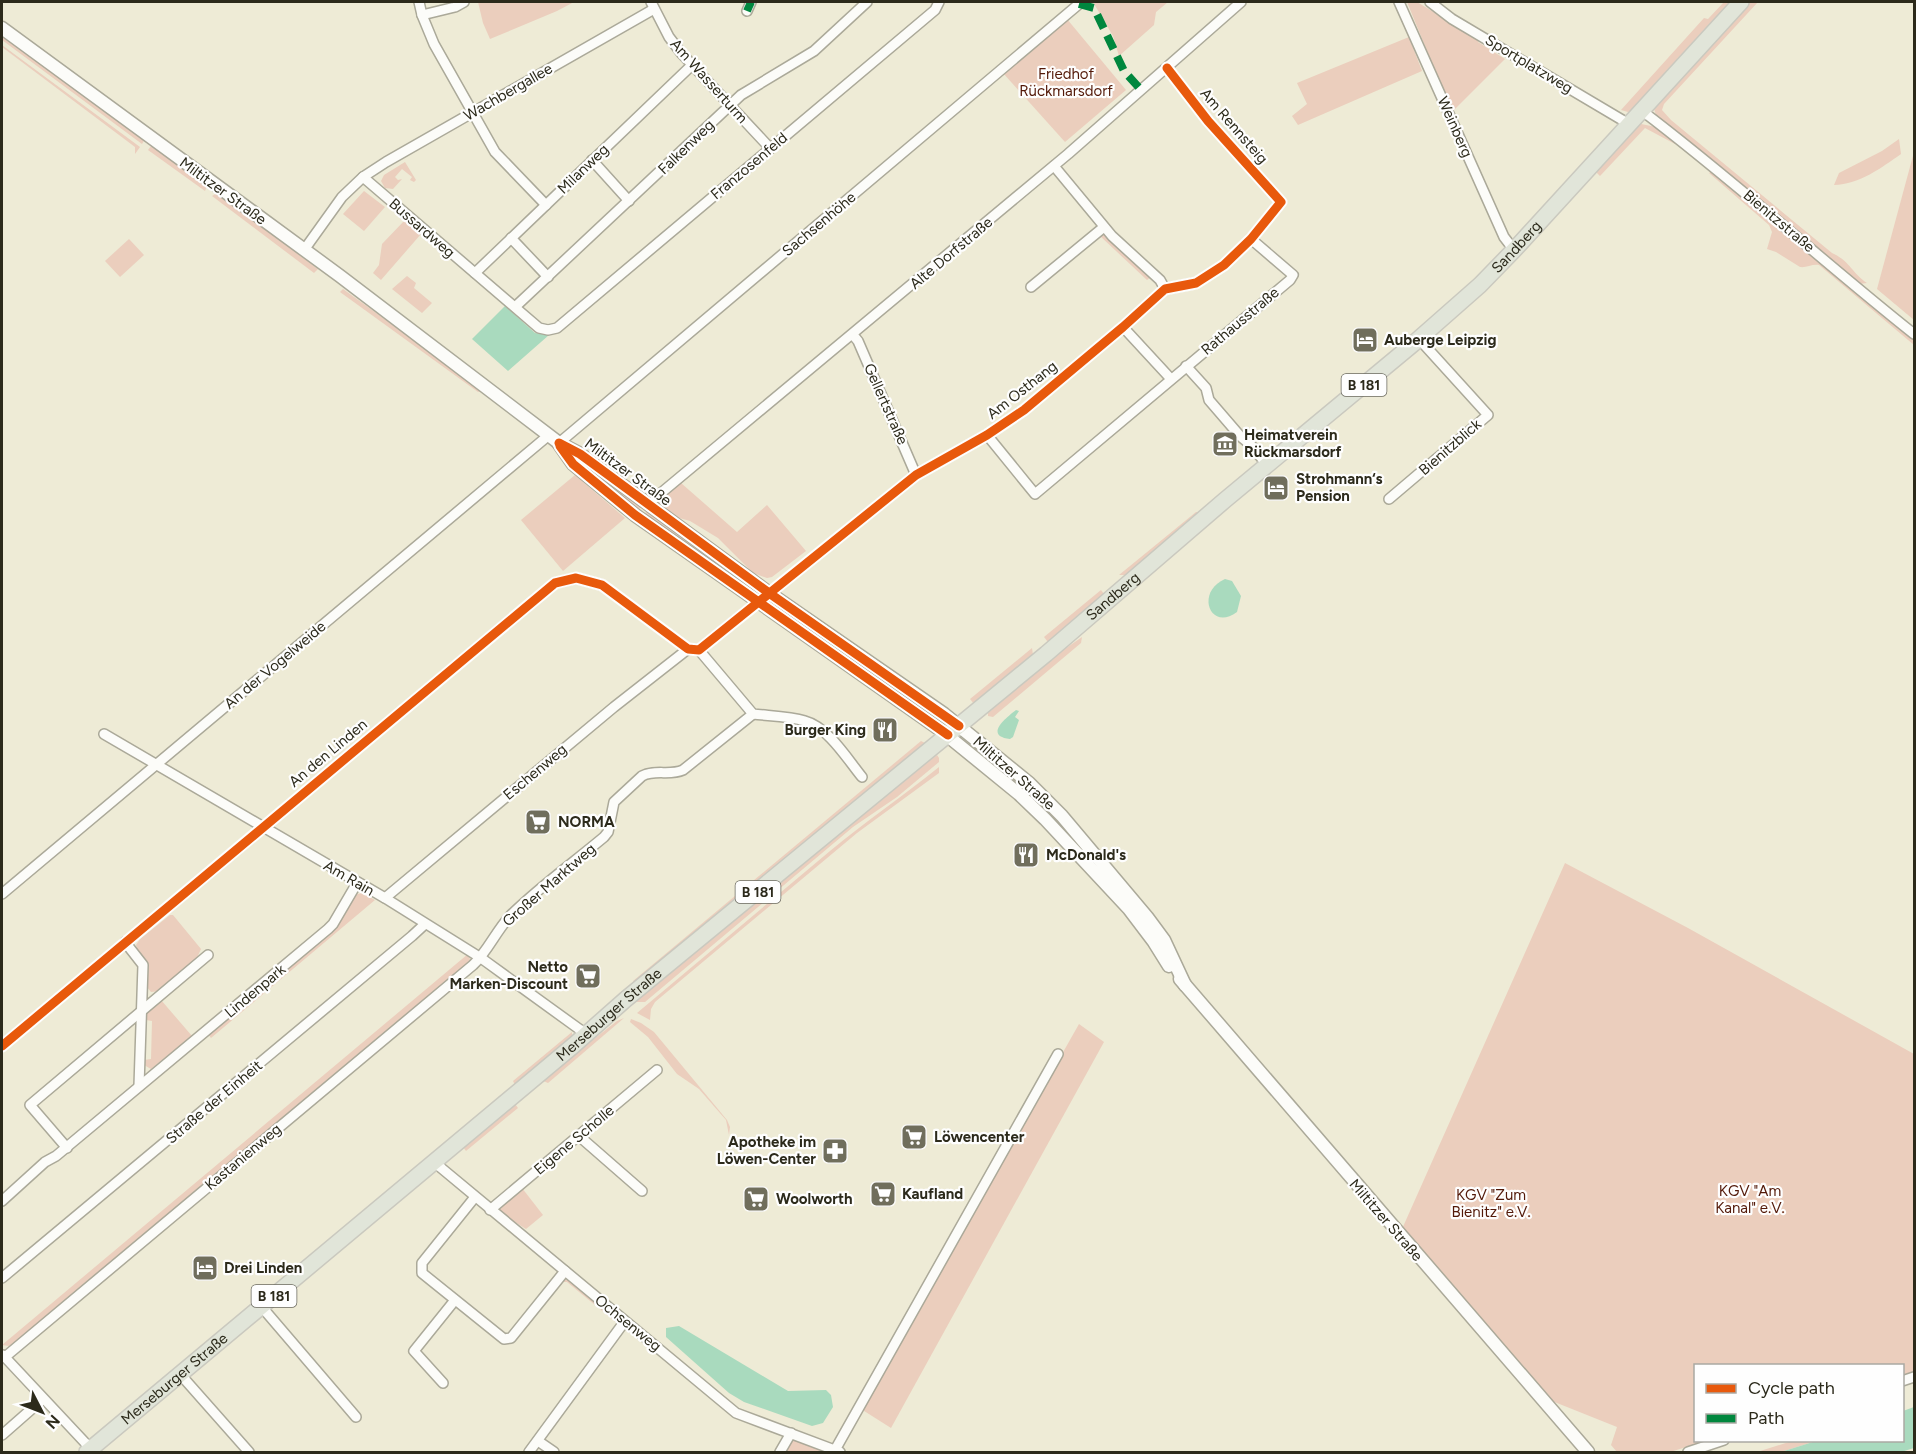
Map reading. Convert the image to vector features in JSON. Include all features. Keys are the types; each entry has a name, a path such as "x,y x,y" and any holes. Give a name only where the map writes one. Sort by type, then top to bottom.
{"main road":[{"name":"Sandberg","path":"953,730 1419,339 1480,285 1515,250 1742,2"},
{"name":"Merseburger Straße","path":"89,1451 626,999 953,730"}],"street":[{"path":"419,2 434,44 495,152 546,205"},
{"path":"422,15 454,7 464,2"},
{"name":"Falkenweg","path":"515,307 730,105 761,81 814,51 867,2"},
{"name":"Franzosenfeld","path":"557,328 935,10 939,2"},
{"name":"Alte Dorfstraße","path":"655,498 1054,166 1241,2"},
{"name":"Weinberg","path":"1400,2 1504,237 1515,250"},
{"name":"Sportplatzweg","path":"1430,2 1452,19 1629,124"},
{"name":"Sachsenhöhe","path":"554,439 1080,4"},
{"name":"Am Wasserturm","path":"652,5 669,37 692,65 770,148"},
{"name":"Wachbergallee","path":"363,177 381,164 652,5"},
{"name":"Miltitzer Straße","path":"2,28 304,250 554,439 580,454 1045,799 1124,897 1166,962 1185,986 1588,1452"},
{"name":"Milanweg","path":"475,273 692,65"},
{"name":"Am Rennsteig","path":"1167,68 1208,122 1281,202 1251,239"},
{"name":"Bienitzstraße","path":"1641,110 1710,164 1914,334"},
{"path":"592,160 629,201"},
{"path":"1054,166 1104,227 1160,280 1165,289 1189,286 1204,279 1231,259 1251,239"},
{"path":"304,250 342,197 363,177"},
{"name":"Bussardweg","path":"363,177 539,328 548,330 557,328"},
{"path":"1032,287 1104,227"},
{"path":"511,238 548,277"},
{"name":"Rathausstraße","path":"987,435 1035,494 1290,280 1293,275 1251,239"},
{"name":"Am Osthang","path":"699,650 916,475 987,435 1024,410 1165,289"},
{"path":"1123,327 1171,379"},
{"name":"Gellertstraße","path":"853,335 858,341 916,475"},
{"name":"Bienitzblick","path":"1389,499 1488,415 1419,339"},
{"path":"1186,366 1206,388 1209,400 1267,465"},
{"name":"Miltitzer Straße","path":"554,439 573,464 615,499 758,602 953,730"},
{"name":"An der Vogelweide","path":"2,894 554,439"},
{"name":"An den Linden","path":"2,1046 541,594 561,581 576,578 602,585 688,649"},
{"path":"688,649 699,650 753,714 805,720 817,725 862,777"},
{"name":"Eschenweg","path":"385,898 688,649"},
{"name":"Großer Marktweg","path":"481,958 510,917 604,837 608,832 612,806 617,798 647,773 674,773 683,770 753,714"},
{"name":"Am Rain","path":"104,734 385,898 481,958 586,1034"},
{"name":"Lindenpark","path":"2,1201 45,1162 67,1148 328,929 357,883"},
{"name":"Straße der Einheit","path":"2,1278 424,924"},
{"path":"125,942 143,965 139,1086"},
{"path":"67,1148 30,1105 208,955"},
{"name":"Kastanienweg","path":"3,1355 481,958"},
{"path":"838,1451 1058,1054"},
{"name":"Eigene Scholle","path":"490,1210 657,1070"},
{"path":"579,1136 642,1191"},
{"name":"Ochsenweg","path":"434,1162 736,1413 838,1451"},
{"path":"475,1197 422,1263 422,1273 504,1340 511,1338 565,1271"},
{"path":"443,1383 414,1351 455,1300"},
{"path":"261,1306 356,1417"},
{"path":"529,1452 625,1321"},
{"path":"3,1355 89,1451"},
{"path":"180,1374 249,1452"},
{"path":"2,1435 43,1398"},
{"path":"780,1452 791,1433"},
{"path":"538,1441 554,1452"},
{"path":"1688,1452 1718,1442"}],"green space":[{"path":"478,2 574,2 490,39"},
{"path":"1093,2 1168,2 1156,12 1154,25 1119,56 1113,36"},
{"path":"1407,2 1417,2 1478,39 1478,42 1505,59 1452,112"},
{"path":"1724,2 1735,2 1637,109 1628,112 1621,110 1704,18 1708,19"},
{"path":"1750,2 1758,2 1664,104 1662,110 1671,120 1843,260 1867,283 1859,284 1657,118 1655,104"},
{"name":"Friedhof Rückmarsdorf","path":"1067,19 1126,90 1065,142 1003,73"},
{"path":"2,33 145,139 142,144 2,40"},
{"path":"1409,37 1422,71 1298,125 1292,116 1307,104 1297,83"},
{"path":"2,45 140,147 135,154 135,147"},
{"path":"1641,124 1656,127 1673,138 1675,144 1645,128 1600,176 1595,171"},
{"path":"1899,139 1901,154 1878,170 1853,182 1834,185 1839,173 1882,151"},
{"path":"151,146 207,186 205,191 148,150"},
{"path":"1914,152 1914,320 1877,289"},
{"path":"405,162 416,180 414,182 410,180 412,177 402,169 395,177 398,180 402,179 393,189 385,188 381,181 384,175"},
{"path":"1713,171 1914,338 1914,345 1819,265 1800,267 1767,249 1772,232 1769,225 1709,173"},
{"path":"364,191 385,207 364,231 343,214"},
{"path":"217,193 318,269 314,273 212,196"},
{"path":"405,220 421,234 381,280 373,273 379,265 382,244"},
{"path":"1103,234 1151,277 1147,280 1099,235"},
{"path":"129,239 144,255 120,277 105,261"},
{"path":"407,276 416,283 414,288 432,303 422,313 392,289"},
{"path":"343,289 483,390 478,392 340,292"},
{"path":"577,454 642,507 637,510 572,460"},
{"path":"575,475 625,518 563,571 521,520"},
{"path":"681,483 737,532 767,505 806,551 772,577 767,578 753,573 718,538 690,521 676,517 657,502"},
{"path":"648,511 736,574 734,576 642,515"},
{"path":"1196,512 1202,512 1197,517 1193,516 1176,531 1176,535 1126,575 1119,575"},
{"path":"1101,590 1104,594 1048,642 1044,637"},
{"path":"793,619 832,646 847,652 932,711 871,676 791,621"},
{"path":"1082,637 1081,643 993,717 988,716 988,713 1059,653"},
{"path":"1032,648 1033,655 974,704 970,699"},
{"path":"921,741 925,743 923,746 646,976 633,981"},
{"path":"973,749 1038,798 1109,877"},
{"path":"937,755 939,762 897,797 853,827 645,1002 634,1002 860,815"},
{"path":"939,767 939,773 857,833 655,1002 651,1009 650,1020 637,1013 830,851"},
{"name":"KGV \"Am Kanal\" e.V.","path":"1565,863 1688,928 1914,1054 1914,1372 1904,1376 1904,1364 1694,1364 1694,1442 1703,1442 1670,1452 1617,1452 1611,1445 1617,1427 1552,1401 1402,1229"},
{"path":"362,893 375,900 211,1038 208,1034 332,929 354,895"},
{"path":"173,915 201,949 195,962 160,991 151,992 147,987 148,962 136,945 140,939"},
{"path":"468,954 470,959 467,965 15,1342 9,1346 2,1345"},
{"path":"161,1000 192,1036 151,1069 144,1065 144,1060 151,1059 152,1021 146,1020 146,1017 150,1008"},
{"path":"624,1018 548,1083 541,1080 617,1021"},
{"path":"631,1019 654,1032 727,1120 730,1127 729,1135 726,1120 699,1089 677,1074 648,1037 630,1022"},
{"path":"1079,1024 1104,1042 891,1428 861,1409"},
{"path":"572,1032 572,1038 515,1085 513,1081"},
{"path":"515,1104 518,1108 466,1151 463,1147"},
{"path":"522,1188 543,1215 526,1229 499,1212 500,1206"},
{"path":"571,1280 616,1318 617,1323 567,1282 562,1282"},
{"path":"793,1440 826,1452 786,1452"},
{"path":"1789,1442 1813,1442 1781,1452 1757,1452"}],"shaded area":[{"path":"505,306 535,333 549,335 508,371 472,339"},
{"path":"1225,579 1232,581 1241,596 1237,612 1228,617 1220,617 1213,614 1208,600 1210,592"},
{"path":"1016,710 1019,711 1015,717 1019,720 1013,737 1010,739 1002,737 998,734 1000,726"},
{"path":"679,1326 788,1391 826,1390 831,1395 833,1407 823,1423 812,1426 744,1402 729,1393 666,1337 666,1328"},
{"path":"1914,1407 1914,1448 1901,1452 1781,1452 1813,1442 1904,1442 1904,1411"}],"marked path":[{"path":"747,11 751,2"},
{"path":"1079,4 1094,8 1124,71 1142,91"}],"cycle path":[{"path":"2,1046 555,583 576,578 602,585 688,649 699,650 916,475 987,435 1024,410 1165,289 1196,283 1224,265 1251,239 1281,202 1208,121 1167,68"},
{"path":"559,443 580,454 769,593 959,726"},
{"path":"560,446 573,464 635,515 948,735"}],"place":[{"name":"Auberge Leipzig","path":"1365,340"},
{"name":"Heimatverein Rückmarsdorf","path":"1225,444"},
{"name":"Strohmann‘s Pension","path":"1276,488"},
{"name":"Burger King","path":"885,730"},
{"name":"NORMA","path":"538,822"},
{"name":"McDonald's","path":"1026,855"},
{"name":"Netto Marken-Discount","path":"588,976"},
{"name":"Löwencenter","path":"914,1137"},
{"name":"Apotheke im Löwen-Center","path":"835,1151"},
{"name":"Kaufland","path":"883,1194"},
{"name":"Woolworth","path":"756,1199"},
{"name":"Drei Linden","path":"205,1268"}],"park label":[{"name":"KGV \"Zum Bienitz\" e.V.","path":"1491,1204"}]}
